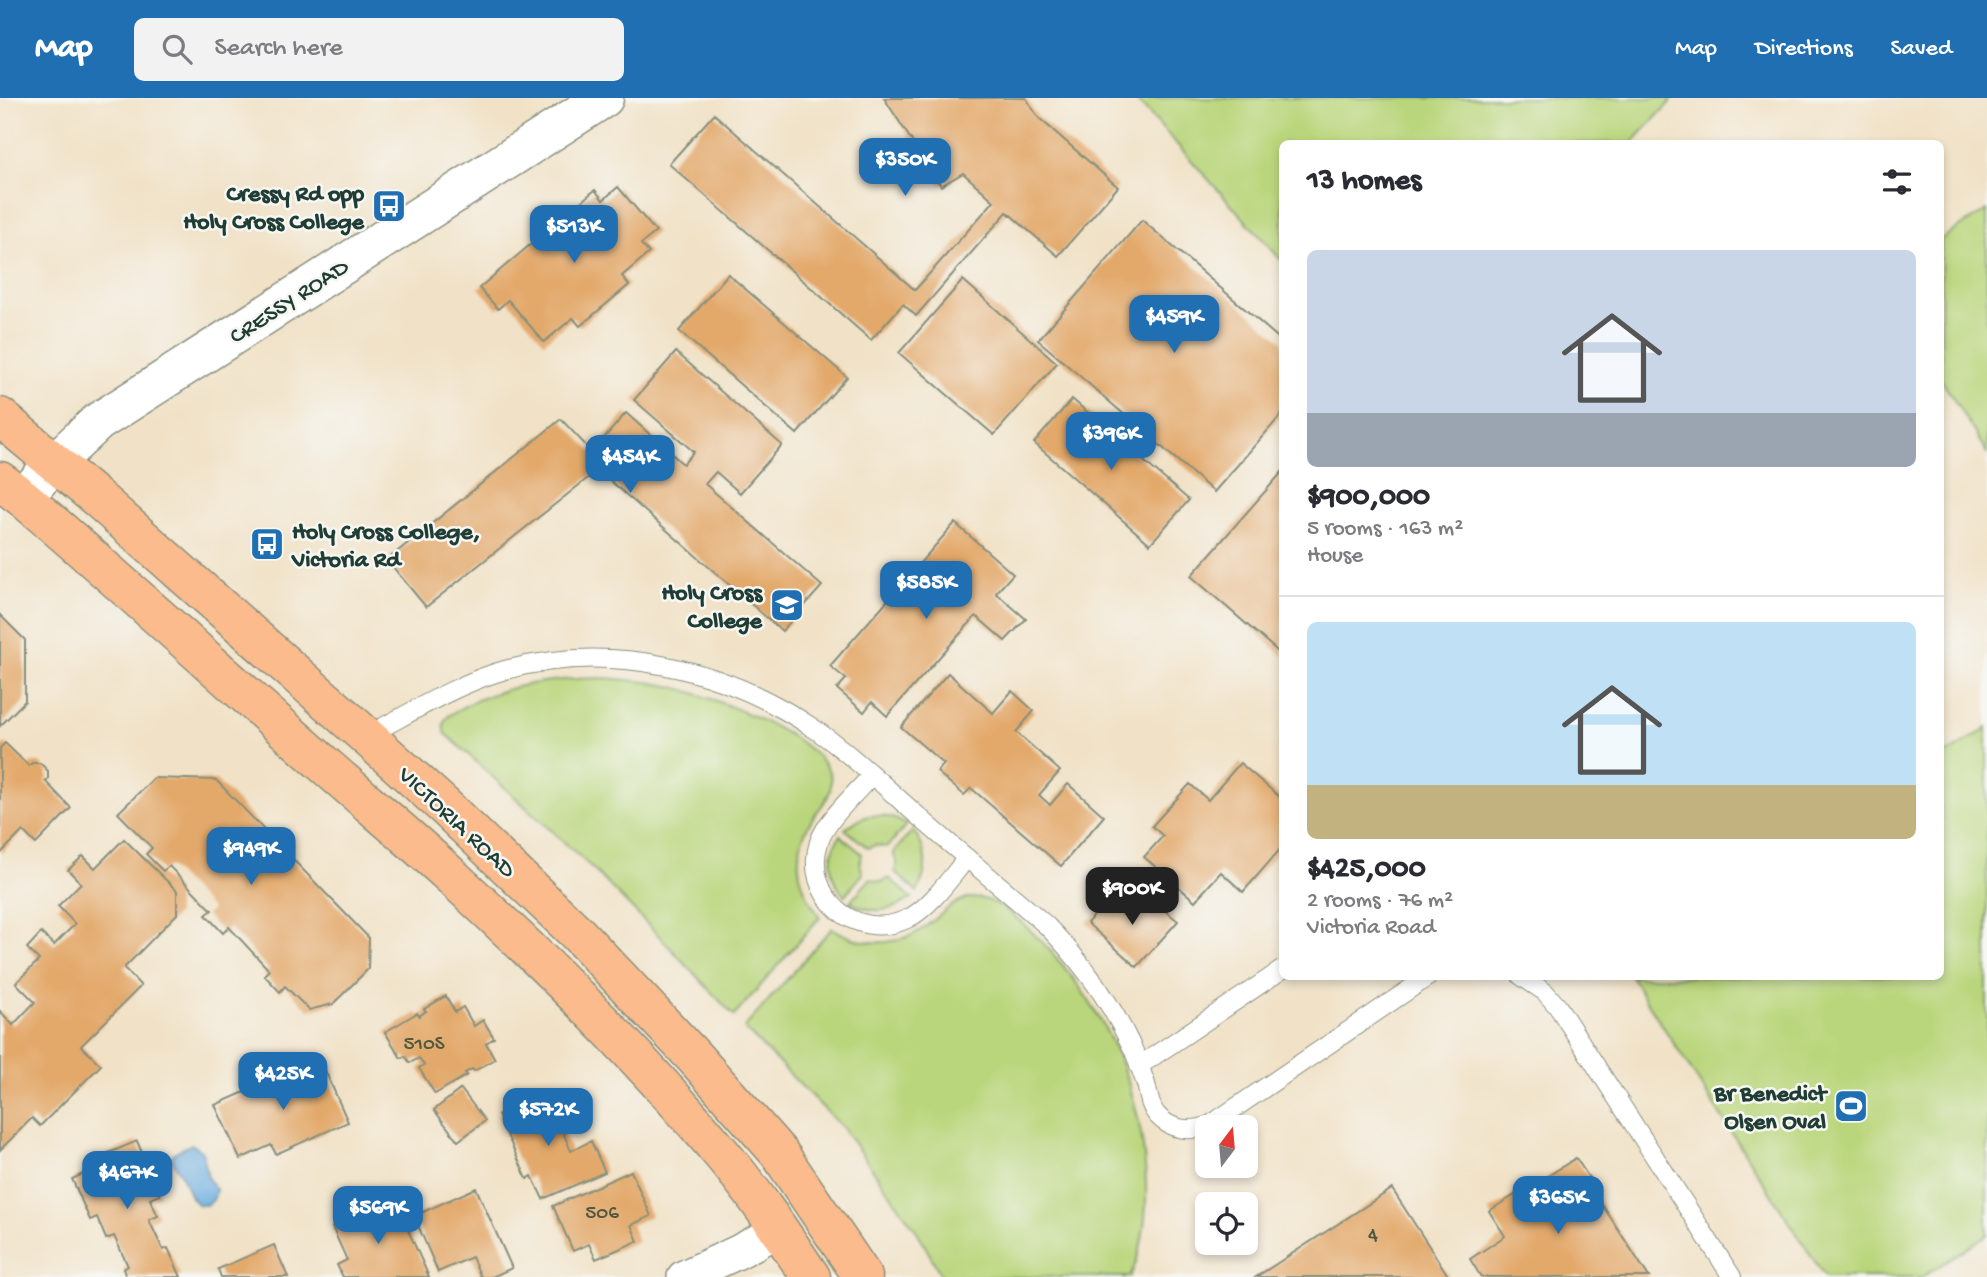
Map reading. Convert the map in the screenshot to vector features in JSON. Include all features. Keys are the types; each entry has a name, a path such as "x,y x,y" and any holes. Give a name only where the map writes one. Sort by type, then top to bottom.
{"highway":[{"name":"VICTORIA ROAD","path":"0,417 97,498 366,736 576,932 695,1058 779,1153 863,1277"},
{"name":"VICTORIA ROAD","path":"11,490 161,618 449,874 546,966 611,1030 727,1160 811,1277"}],"street":[{"name":"CRESSY ROAD","path":"11,490 54,463 98,422 604,98"},
{"path":"684,1277 779,1230"}],"lane":[{"path":"366,736 470,683 502,671 569,658 638,661 675,668 712,678 780,708 843,750 1047,926 1074,954 1117,1016 1139,1066 1151,1105 1157,1115 1176,1128 1200,1129 1210,1125 1423,980"},
{"path":"872,775 831,822 820,840 815,862 819,883 829,903 846,917 866,925 888,925 909,919 926,905 967,858"},
{"path":"1139,1066 1279,972"},
{"path":"1528,980 1545,992 1558,1007 1732,1277"}],"green space":[{"path":"1135,98 1674,98 1635,140 1279,140 1279,258"},
{"path":"1987,210 1987,453 1944,384 1944,237"},
{"path":"600,678 669,686 735,708 788,734 809,749 825,765 831,780 829,794 808,827 799,853 805,891 820,917 734,1016 591,867 446,734 444,729 445,721 450,715 496,693 530,684"},
{"name":"Br Benedict Olsen Oval","path":"1987,728 1987,1235 1922,1277 1825,1277 1633,980 1944,980 1944,756"},
{"path":"868,816 888,817 907,825 887,847 875,845 868,848 845,829"},
{"path":"913,830 922,845 925,860 924,876 917,892 895,872 897,862 893,853"},
{"path":"840,835 862,854 860,864 863,874 844,896 835,881 831,866 833,851"},
{"path":"889,878 912,898 897,907 881,910 866,909 850,902 870,879 882,882"},
{"path":"967,898 983,899 998,905 1043,943 1085,995 1117,1053 1138,1116 1146,1183 1144,1231 1130,1277 942,1277 918,1233 843,1128 744,1028 832,928 847,936 870,942 897,940 914,934 954,904"}],"water":[{"path":"192,1144 203,1153 208,1178 216,1189 214,1198 208,1204 202,1205 194,1201 171,1157 175,1152"}],"building":[{"path":"884,98 1026,98 1038,117 1118,187 1058,256 1007,212 916,316 903,304 871,340 669,164 714,114 915,290 994,201 963,173 941,186"},
{"path":"618,187 656,232 641,244 649,253 622,276 629,285 580,326 573,318 544,342 508,300 498,309 479,288 595,190 603,200"},
{"path":"1142,220 1279,339 1279,418 1214,492 1038,340"},
{"path":"728,274 847,377 797,434 679,331"},
{"path":"963,280 1057,363 994,435 899,353"},
{"path":"676,352 782,445 740,493 716,472 705,484 822,586 782,631 598,470 426,607 387,560 561,419 592,452 626,413 683,464 694,452 634,400"},
{"path":"1072,399 1189,500 1150,544 1034,443"},
{"path":"1279,476 1279,653 1191,576"},
{"path":"955,523 1013,574 996,593 1026,619 1005,641 976,616 887,716 872,702 864,712 837,689 846,679 830,666"},
{"path":"0,615 25,640 25,701 0,726"},
{"path":"948,673 993,713 1012,691 1034,711 1016,732 1060,771 1039,795 1050,805 1068,784 1104,816 1061,866 971,788 964,795 937,772 944,764 901,727"},
{"path":"5,743 29,766 32,763 40,763 48,771 48,779 45,781 71,808 36,844 23,831 0,854 0,748"},
{"path":"1240,763 1279,797 1279,851 1243,892 1221,872 1195,901 1144,857 1163,836 1152,826 1190,784 1208,800"},
{"path":"154,778 216,780 369,938 368,969 333,1004 309,1010 285,986 280,992 264,975 269,970 229,927 223,933 206,915 212,910 169,866 163,871 146,854 152,848 118,813"},
{"path":"124,839 177,891 177,914 124,968 141,986 81,1046 101,1065 40,1126 32,1118 0,1150 0,1011 13,1025 35,1002 16,983 39,960 27,948 41,933 54,945 75,924 58,906 81,883 68,870 83,856 95,868"},
{"path":"1116,890 1141,912 1152,900 1178,921 1137,967 1087,923"},
{"path":"446,996 455,1012 463,1007 474,1026 483,1020 494,1038 486,1043 495,1059 465,1073 467,1075 435,1094 419,1068 424,1065 419,1058 410,1063 405,1056 401,1058 385,1032 417,1013 419,1016 426,1011 424,1009"},
{"path":"320,1059 348,1122 276,1154 271,1145 240,1159 215,1105"},
{"path":"461,1089 485,1121 458,1141 434,1110"},
{"path":"546,1094 571,1151 591,1141 605,1172 543,1199 532,1176 527,1179 498,1115"},
{"path":"137,1141 160,1195 150,1199 158,1216 149,1220 163,1250 168,1248 181,1277 126,1277 123,1269 128,1266 114,1236 106,1239 97,1217 90,1220 72,1179 108,1163 104,1155"},
{"path":"1576,1158 1593,1184 1590,1186 1649,1277 1481,1277 1470,1259 1505,1236 1489,1211 1526,1188 1542,1213 1564,1199 1548,1176"},
{"path":"631,1171 651,1216 631,1225 638,1241 596,1259 589,1244 573,1251 553,1206"},
{"path":"476,1188 512,1268 492,1277 481,1277 472,1257 438,1272 414,1216"},
{"path":"1392,1189 1449,1277 1256,1277"},
{"path":"389,1202 395,1217 401,1214 429,1277 343,1277 337,1265 347,1260 332,1227"},
{"path":"274,1245 288,1277 221,1277 218,1269"}],"place":[{"name":"Cressy Rd opp Holy Cross College","path":"389,206"},
{"name":"Holy Cross College, Victoria Rd","path":"267,544"},
{"name":"Holy Cross College","path":"787,605"},
{"name":"Br Benedict Olsen Oval","path":"1851,1106"}]}
